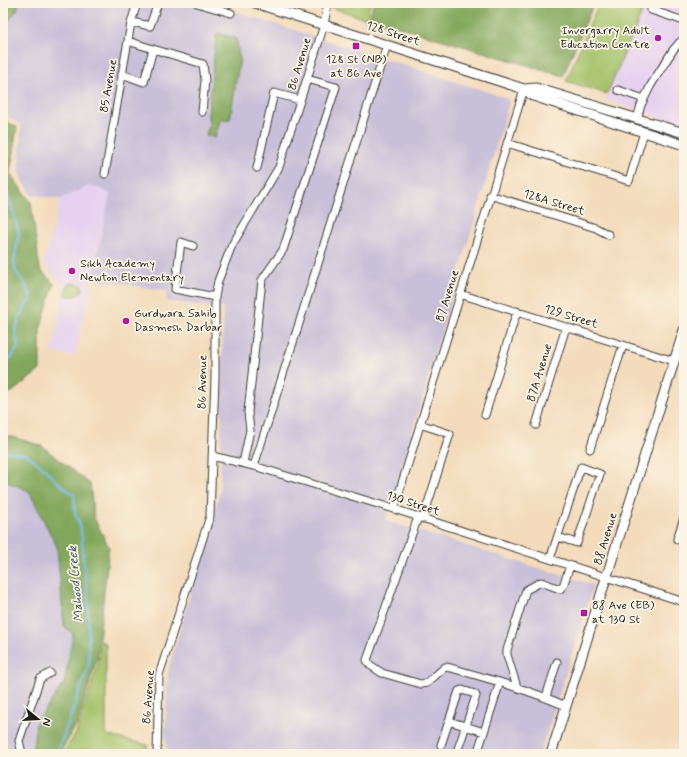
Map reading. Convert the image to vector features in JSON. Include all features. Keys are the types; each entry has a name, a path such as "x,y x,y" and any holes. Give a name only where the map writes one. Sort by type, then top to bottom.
{"main road":[{"name":"128 Street","path":"255,3 524,89 533,96 684,145"},
{"name":"128 Street","path":"524,89 536,88 684,133"},
{"name":"88 Avenue","path":"551,754 684,330"}],"street":[{"name":"85 Avenue","path":"105,174 128,41 138,3"},
{"path":"132,22 150,26 158,3"},
{"path":"197,3 231,13"},
{"name":"86 Avenue","path":"157,754 159,674 210,516 215,378 215,297 218,281 232,245 279,167 324,24 328,3"},
{"path":"655,3 651,10 684,21"},
{"path":"637,119 651,85 673,50 684,39"},
{"path":"128,41 203,64 205,80 202,112"},
{"path":"254,466 387,45"},
{"path":"122,74 144,82 153,48"},
{"path":"243,463 250,430 248,412 262,280 283,250 336,87 307,79"},
{"name":"87 Avenue","path":"394,509 524,89"},
{"path":"618,90 644,99"},
{"path":"257,168 274,92 300,100"},
{"path":"507,143 629,182 644,132"},
{"name":"128A Street","path":"490,195 596,228 609,235"},
{"path":"193,246 181,242 175,289 215,297"},
{"name":"129 Street","path":"460,294 674,361"},
{"path":"485,415 517,311"},
{"name":"87A Avenue","path":"536,425 566,327"},
{"path":"590,449 623,345"},
{"path":"420,424 450,434 367,660 370,666 382,672 421,684 427,683 445,667 451,668 546,697 566,706"},
{"name":"130 Street","path":"212,456 254,466 394,509 684,602"},
{"path":"550,559 581,467 600,474 577,543 558,537"},
{"path":"684,518 677,540 684,542"},
{"path":"517,688 507,655 507,650 526,590 541,582 560,589 563,586 570,566"},
{"path":"546,697 557,662"},
{"path":"20,754 21,749 19,741 40,679 50,672"},
{"path":"477,754 500,682"},
{"path":"441,745 459,691 462,690 476,694 458,750"},
{"path":"449,721 484,732"}],"shaded area":[{"path":"19,3 209,3 507,98 509,103 386,521 594,585 540,754 167,754 165,733 168,671 220,492 223,308 166,301 167,291 92,278 110,194 91,185 60,199 31,195 19,172 21,124 3,114 3,29 17,10"},
{"name":"Invergarry Adult Education Centre","path":"647,3 684,3 684,125 606,100 616,73"},
{"name":"Sikh Academy Newton Elementary","path":"91,185 110,194 75,356 52,352 65,287 44,264 60,199"},
{"path":"3,480 29,491 57,547 64,626 73,634 64,683 36,723 32,754 3,754"}],"green space":[{"path":"3,3 19,3 17,10 3,28"},
{"path":"318,3 371,3 366,19"},
{"path":"374,3 594,3 563,76 369,18"},
{"path":"599,3 646,3 607,94 566,81"},
{"path":"218,33 236,38 240,58 230,119 220,121 215,138 206,135 209,124 208,115 216,36"},
{"path":"3,120 17,127 10,174 31,202 40,269 54,284 40,330 40,370 12,392 3,394 3,297 9,289 3,281"},
{"path":"71,283 81,285 83,288 82,292 74,296 65,295 68,284 70,285"},
{"path":"3,434 42,446 90,484 94,518 109,547 97,659 77,725 59,754 32,754 36,723 64,683 73,634 64,626 57,547 29,491 3,480"},
{"path":"101,641 106,644 106,735 148,745 145,754 62,754 76,734 98,665"}],"waterway":[{"name":"Mahood Creek","path":"3,190 8,195 19,233 14,262 16,272 24,282 31,297 21,314 15,330 18,346 13,356 3,364"},
{"name":"Mahood Creek","path":"3,451 26,454 74,495 75,513 80,525 88,600 89,665 57,754"}],"place":[{"name":"Invergarry Adult Education Centre","path":"658,38"},
{"name":"128 St (NB) at 86 Ave","path":"356,46"},
{"name":"Sikh Academy Newton Elementary","path":"72,271"},
{"name":"Gurdwara Sahib Dasmesh Darbar","path":"126,321"},
{"name":"88 Ave (EB) at 130 St","path":"584,613"}]}
